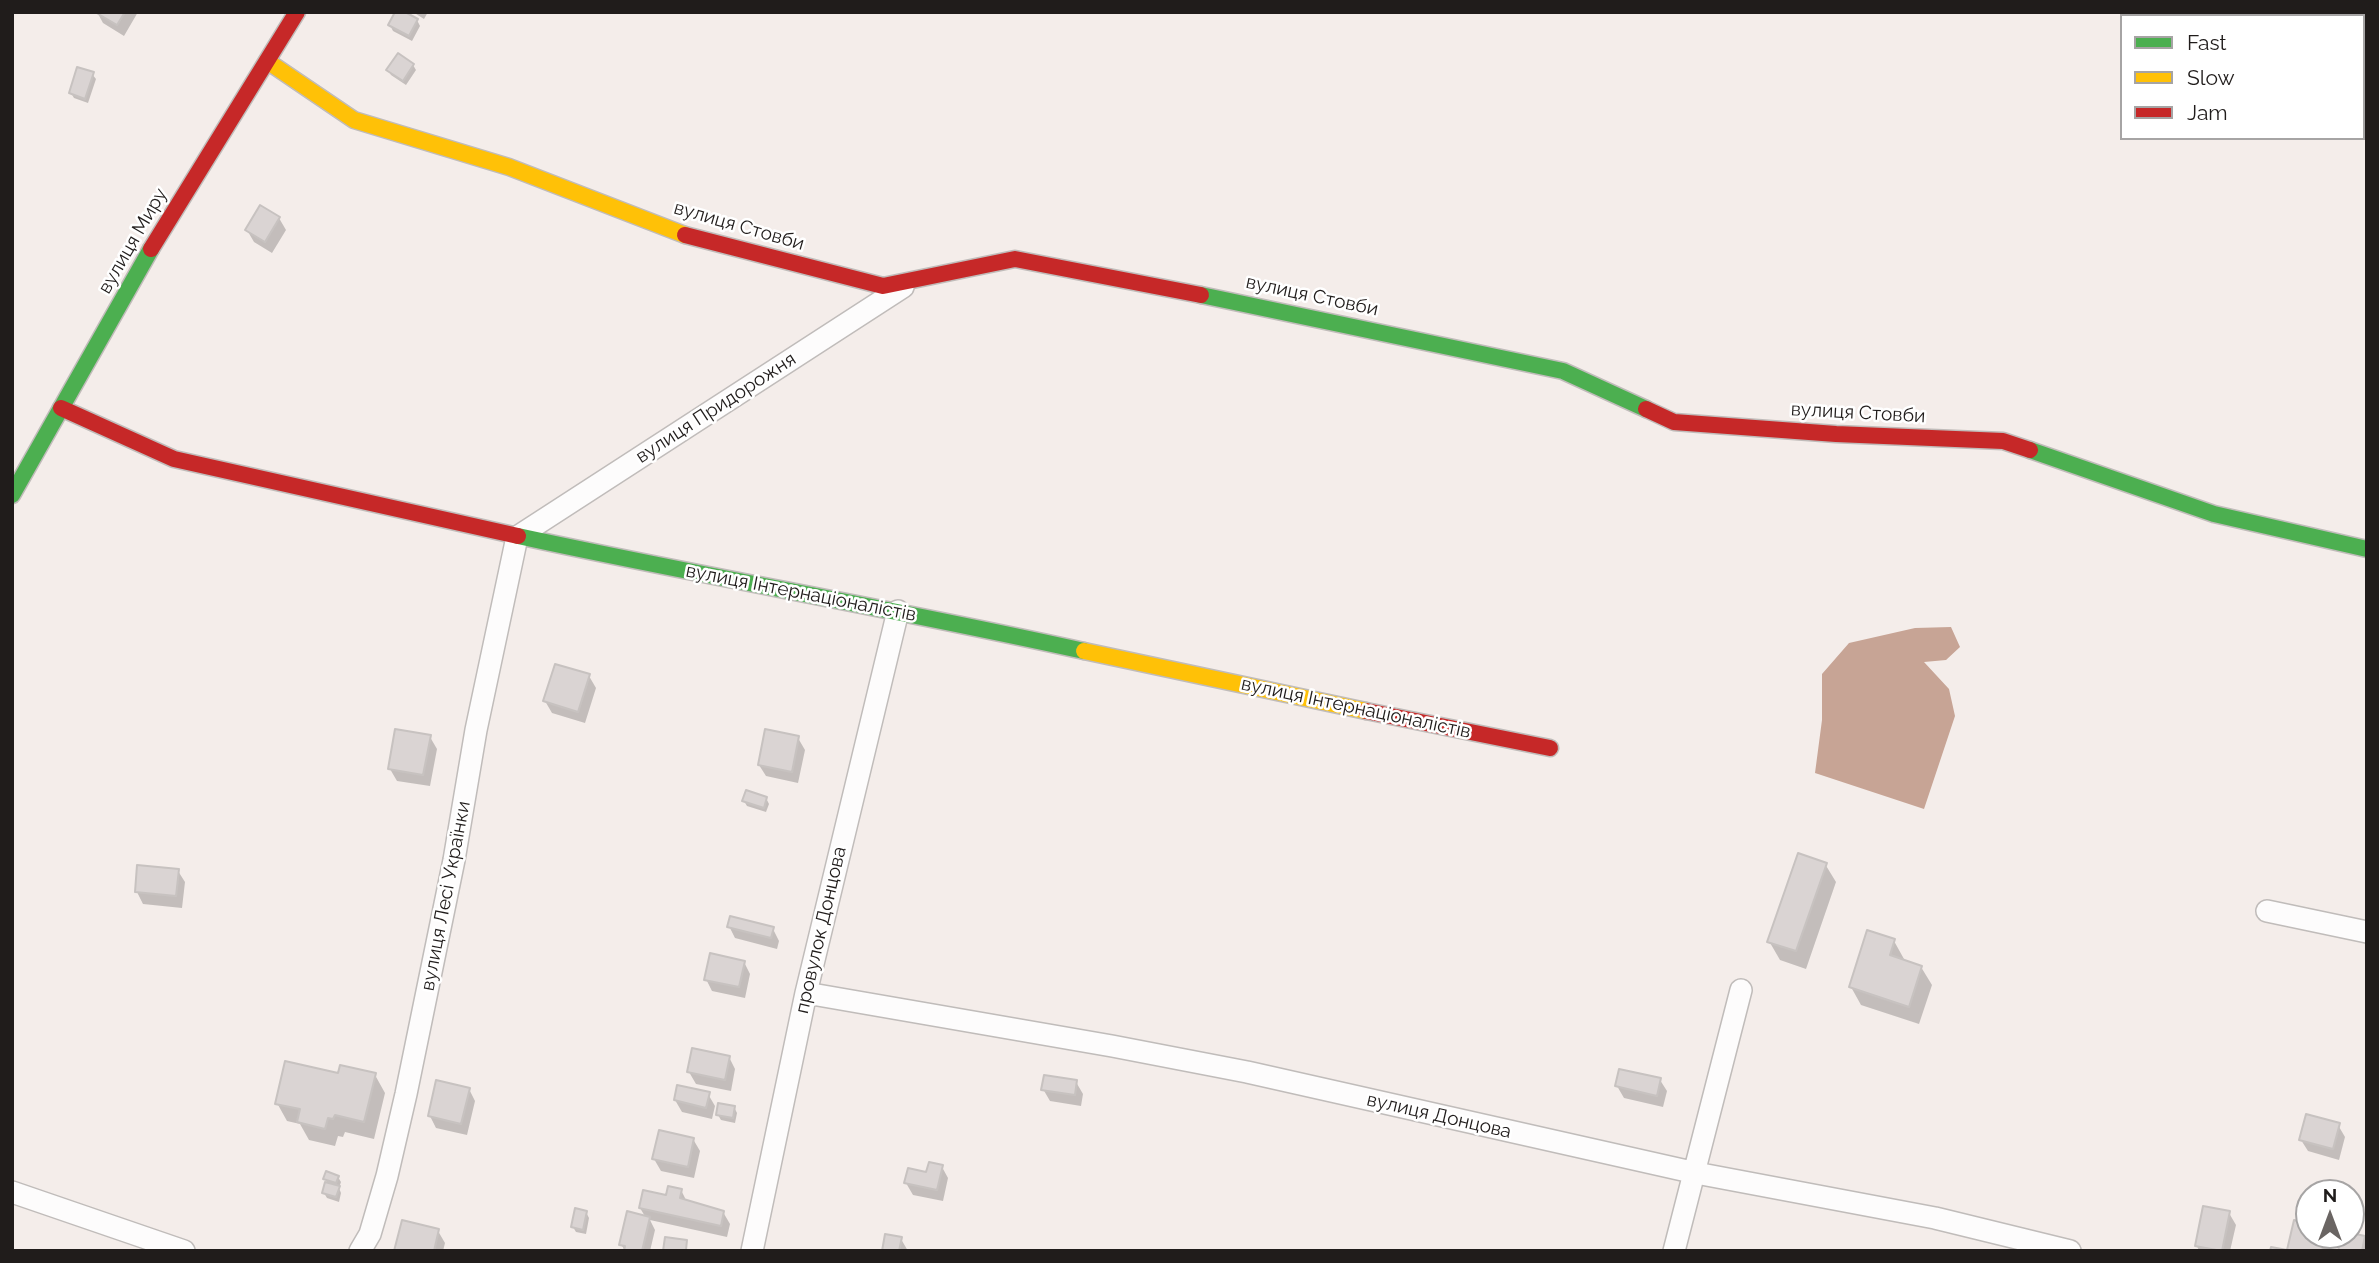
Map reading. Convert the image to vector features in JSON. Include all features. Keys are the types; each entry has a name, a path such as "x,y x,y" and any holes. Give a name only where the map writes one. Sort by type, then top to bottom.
{"street":[{"name":"вулиця Миру","path":"12,495 164,227 297,12"},
{"name":"вулиця Стовби","path":"267,61 354,120 509,167 695,239 883,286 1015,259 1102,274 1563,371 1674,422 1836,434 2004,441 2214,514 2367,550"},
{"name":"вулиця Придорожня","path":"517,537 915,279"},
{"name":"вулиця Інтернаціоналістів","path":"61,408 174,459 517,537 670,569 898,611 1550,748"},
{"name":"вулиця Лесі Українки","path":"360,1251 370,1234 398,1160 476,730 517,537"},
{"name":"провулок Донцова","path":"752,1251 806,993 898,611"},
{"path":"2267,911 2367,932"},
{"path":"1674,1251 1741,990"},
{"name":"вулиця Донцова","path":"806,993 1247,1072 1696,1173 1935,1218 2070,1251"},
{"path":"12,1192 184,1251"}],"shaded area":[{"path":"2251,12 2367,12 2367,58 2365,14"},
{"path":"1951,627 1960,647 1946,660 1924,662 1949,689 1955,716 1924,809 1815,773 1822,720 1822,674 1849,643 1915,628"}],"building":[{"path":"95,12 125,12 117,25"},
{"path":"395,12 405,12 418,19 409,36 388,25"},
{"path":"398,53 414,64 403,81 386,70"},
{"path":"77,67 94,72 85,99 69,93"},
{"path":"260,205 280,217 265,242 245,230"},
{"path":"555,664 590,674 578,712 543,701"},
{"path":"395,729 431,735 423,775 388,769"},
{"path":"765,729 799,736 792,772 758,765"},
{"path":"746,790 767,797 764,808 742,801"},
{"path":"1798,853 1827,863 1796,951 1767,942"},
{"path":"137,865 179,869 176,896 135,892"},
{"path":"730,916 774,927 771,938 727,927"},
{"path":"1867,930 1895,939 1890,955 1922,966 1909,1007 1849,987"},
{"path":"710,953 745,961 739,987 704,980"},
{"path":"692,1048 730,1056 725,1080 687,1072"},
{"path":"285,1061 338,1073 340,1065 376,1073 364,1122 335,1115 333,1119 328,1118 325,1129 297,1122 300,1109 275,1104"},
{"path":"1619,1069 1661,1078 1657,1096 1615,1086"},
{"path":"1044,1075 1077,1080 1075,1095 1041,1090"},
{"path":"436,1080 470,1088 461,1124 428,1116"},
{"path":"677,1085 710,1092 706,1108 674,1100"},
{"path":"718,1103 735,1106 733,1118 716,1115"},
{"path":"2306,1114 2340,1123 2333,1149 2299,1140"},
{"path":"659,1130 694,1138 688,1167 652,1159"},
{"path":"929,1162 943,1165 937,1190 904,1183 908,1168 926,1172"},
{"path":"326,1171 339,1176 336,1183 323,1179"},
{"path":"325,1182 340,1186 336,1197 322,1193"},
{"path":"668,1186 682,1189 680,1198 724,1211 721,1226 639,1208 643,1190 666,1195"},
{"path":"2203,1206 2230,1211 2222,1251 2195,1246"},
{"path":"575,1208 587,1211 583,1230 571,1227"},
{"path":"627,1211 650,1217 642,1251 624,1251 625,1246 619,1245"},
{"path":"402,1220 439,1229 434,1251 394,1251"},
{"path":"2294,1220 2295,1249 2322,1249 2270,1251 2271,1247 2287,1250"},
{"path":"885,1234 902,1237 899,1251 882,1251"},
{"path":"665,1237 687,1240 686,1250 693,1251 663,1251"},
{"path":"2338,1249 2362,1249 2362,1251"}],"traffic: fast":[{"path":"12,495 151,249"},
{"path":"1201,295 1563,371 1646,409"},
{"path":"2030,450 2214,514 2367,549"},
{"path":"518,536 1084,651"}],"traffic: slow":[{"path":"267,61 354,120 509,167 685,235"},
{"path":"1084,651 1366,711"}],"traffic: jam":[{"path":"151,249 297,12"},
{"path":"685,235 883,286 1015,259 1201,295"},
{"path":"61,408 174,459 518,536"},
{"path":"1646,409 1674,422 1836,434 2003,441 2030,450"},
{"path":"1366,711 1550,748"}]}
